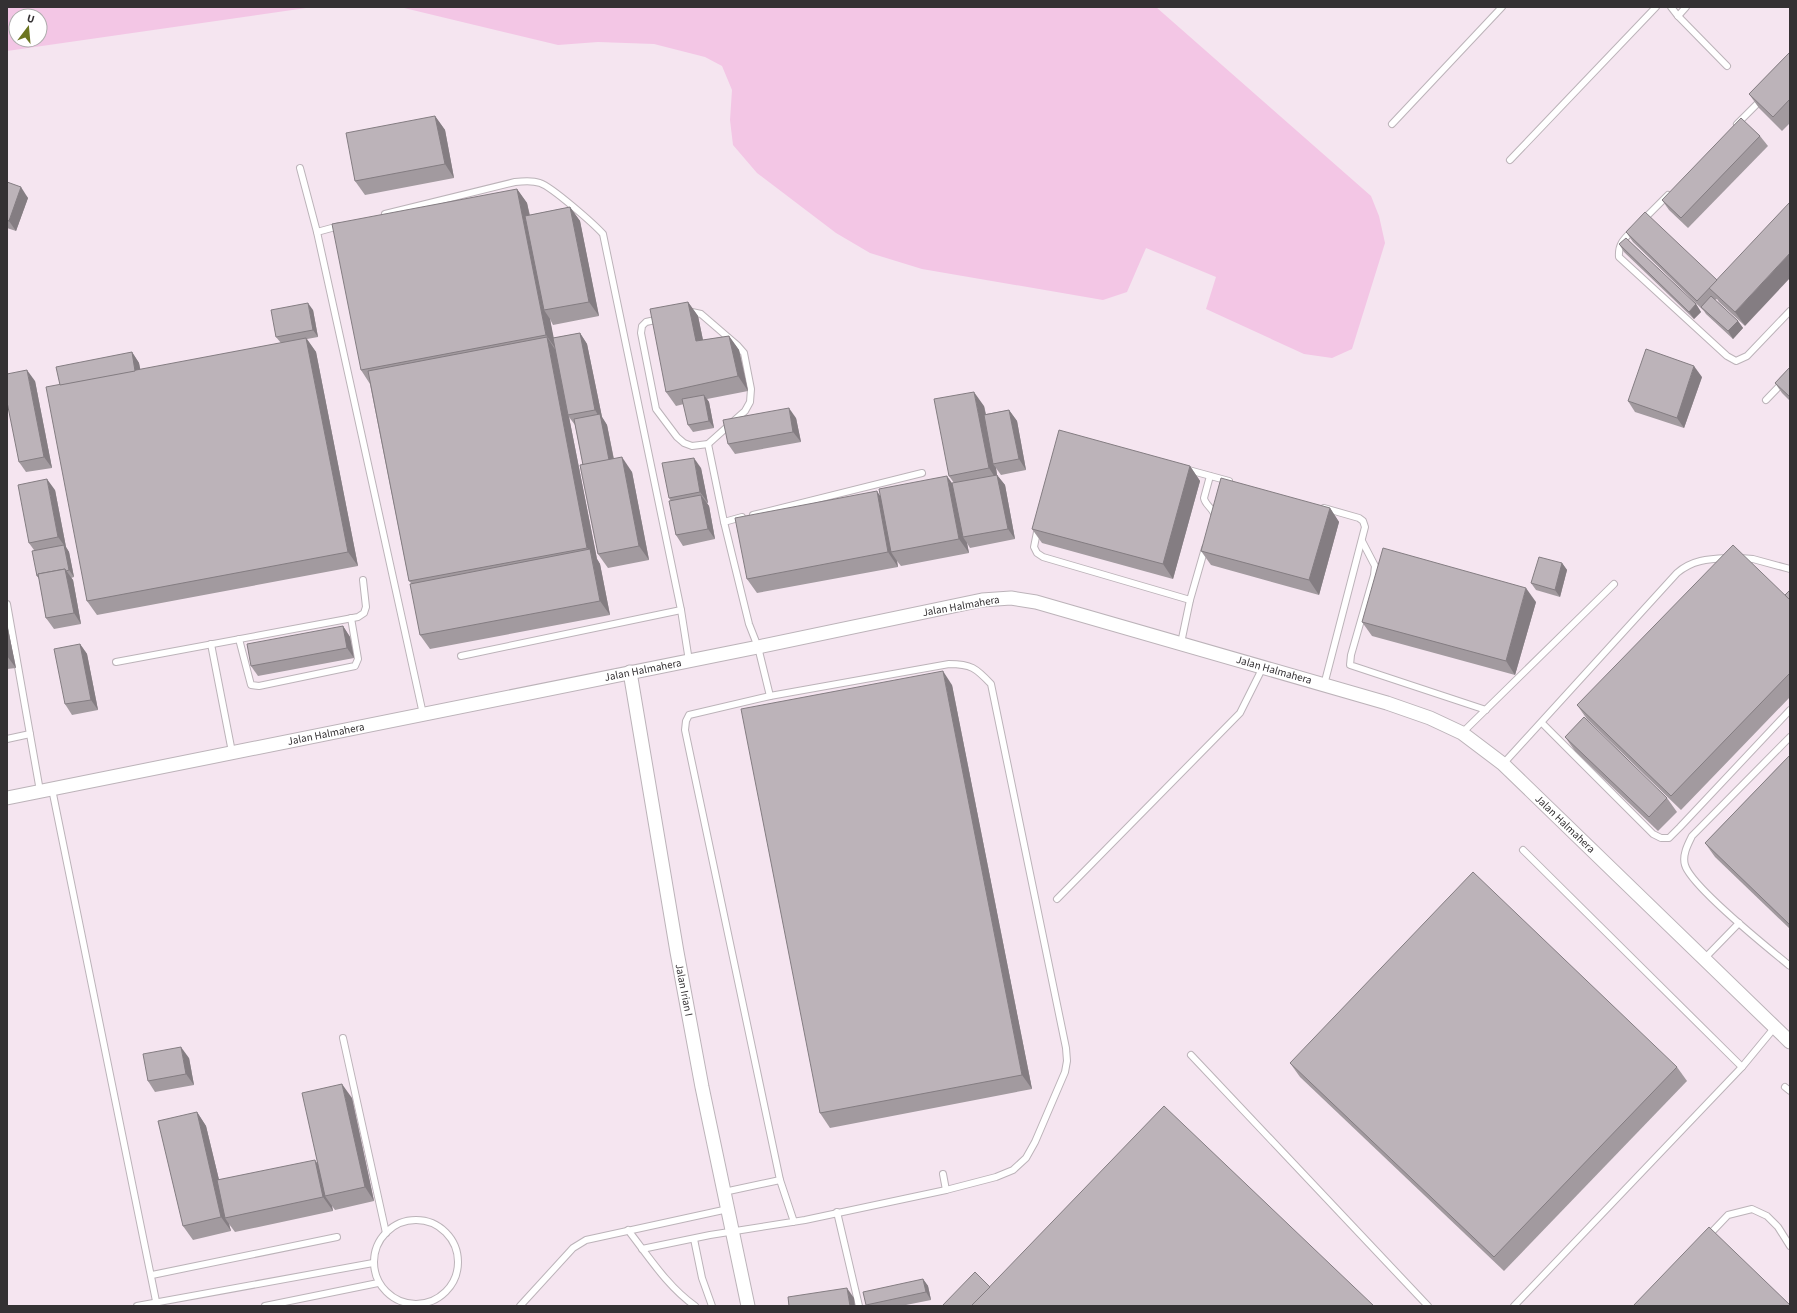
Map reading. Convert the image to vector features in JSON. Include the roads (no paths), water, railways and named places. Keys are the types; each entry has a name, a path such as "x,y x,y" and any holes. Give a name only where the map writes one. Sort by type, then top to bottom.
{"street":[{"name":"Jalan Halmahera","path":"7,798 758,647 982,600 1011,598 1070,611 1324,685 1430,718 1462,733 1503,764 1790,1042"},
{"name":"Jalan Irian I","path":"630,672 677,952 748,1306"}],"lane":[{"path":"1392,124 1502,7"},
{"path":"1510,160 1656,7"},
{"path":"1671,7 1727,66"},
{"path":"1678,16 1686,7"},
{"path":"1730,131 1768,93"},
{"path":"300,168 317,232 424,714"},
{"path":"378,216 515,182 527,181 541,183 594,223 603,234 681,610 689,661"},
{"path":"1670,192 1621,242 1619,257 1727,356 1736,361 1747,356 1790,311"},
{"path":"317,232 348,224"},
{"path":"697,312 737,345 744,353 751,389 750,402 746,412 708,444 692,446 684,443 677,437 656,409 641,333 642,326 646,322 697,312"},
{"path":"1766,400 1790,374"},
{"path":"708,444 724,522 749,624 758,647 770,696"},
{"path":"1180,468 1232,482"},
{"path":"724,522 922,474"},
{"path":"1210,476 1204,498 1214,511 1215,516 1212,524"},
{"path":"1314,505 1359,518 1363,521 1365,527 1324,685"},
{"path":"1039,524 1034,547 1037,553 1043,557 1190,600"},
{"path":"1181,643 1190,600 1208,539"},
{"path":"1362,541 1375,566 1351,655 1350,665 1486,710"},
{"path":"1503,764 1542,723 1677,573 1687,565 1704,560 1734,558 1753,559 1790,568"},
{"path":"116,662 351,618 364,613 366,607 363,580"},
{"path":"1462,733 1614,584"},
{"path":"7,604 30,734 46,790 152,1275 157,1304"},
{"path":"461,656 681,610"},
{"path":"239,639 251,684 259,686 355,666 358,659 351,618"},
{"path":"211,644 232,752"},
{"path":"642,1249 733,1231 794,1222 946,1190 996,1177 1013,1170 1026,1158 1035,1142 1067,1061 1066,1048 991,684 978,670 966,664 949,664 770,696 689,715 686,721 685,730 780,1180 794,1222"},
{"path":"1057,899 1240,713 1263,667"},
{"path":"1542,723 1653,834 1661,838 1669,838 1790,710"},
{"path":"7,739 30,734"},
{"path":"1790,737 1692,836 1685,852 1684,864 1691,877 1739,923 1790,966"},
{"path":"1523,850 1742,1067"},
{"path":"1704,959 1739,923"},
{"path":"1514,1306 1742,1067 1775,1028"},
{"path":"342,1038 386,1233"},
{"path":"1191,1055 1428,1306"},
{"path":"943,1174 946,1190"},
{"path":"724,1192 780,1180"},
{"path":"520,1306 573,1248 586,1240 728,1209"},
{"path":"1701,1243 1728,1215 1752,1209 1767,1216 1778,1227 1790,1246"},
{"path":"837,1212 859,1306"},
{"path":"410,1220 430,1222 448,1233 458,1251 458,1272 449,1290 433,1302 412,1305 393,1298 378,1283 373,1264 377,1243 391,1228 410,1220"},
{"path":"628,1230 666,1279 695,1306"},
{"path":"152,1275 336,1237"},
{"path":"694,1239 702,1278 712,1306"},
{"path":"138,1306 157,1304 373,1264"},
{"path":"269,1306 378,1283"}]}
